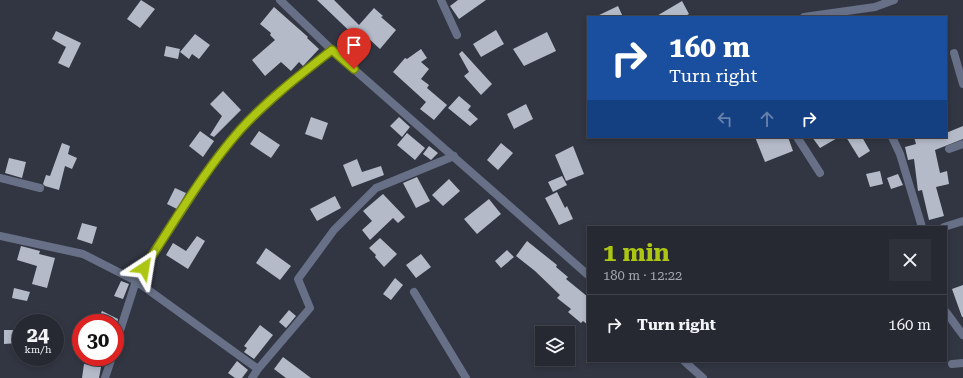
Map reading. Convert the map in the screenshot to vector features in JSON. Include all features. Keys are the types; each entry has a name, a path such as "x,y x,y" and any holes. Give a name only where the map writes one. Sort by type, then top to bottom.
{"street":[{"path":"280,0 332,50 587,274"},
{"path":"441,0 457,35"},
{"path":"811,16 875,7 894,0"},
{"path":"124,318 136,280 212,164 241,129 285,87 332,50"},
{"path":"954,53 963,84"},
{"path":"798,138 820,173"},
{"path":"892,138 900,154 922,226"},
{"path":"948,149 963,144"},
{"path":"252,378 310,308 298,280 334,230 376,188 454,156"},
{"path":"0,178 40,188"},
{"path":"947,226 963,221"},
{"path":"0,236 84,254 136,280 258,369"},
{"path":"414,292 466,378"},
{"path":"947,313 963,335"},
{"path":"685,362 703,378"},
{"path":"952,364 963,363"},
{"path":"105,378 109,366"}],"building":[{"path":"141,0 155,9 140,28 127,19"},
{"path":"317,0 334,0 359,25 374,8 383,16 381,17 396,30 380,49 368,38 363,44"},
{"path":"458,0 486,0 459,19 450,6"},
{"path":"682,1 689,14 685,16 657,16"},
{"path":"618,6 623,16 597,16"},
{"path":"274,7 308,37 307,38 319,49 303,66 299,62 291,71 281,62 265,76 252,60 275,40 270,35 271,33 260,24"},
{"path":"496,30 504,44 481,57 473,44"},
{"path":"56,31 81,43 69,68 58,63 66,47 52,39"},
{"path":"547,32 556,51 524,66 513,49"},
{"path":"195,34 210,45 199,59 192,54 189,59 180,52"},
{"path":"166,46 180,49 178,59 164,56"},
{"path":"421,49 427,58 421,62 429,69 421,79 429,85 427,88 447,105 434,120 420,109 426,102 393,72 405,58 407,59"},
{"path":"462,51 492,84 481,95 464,76 469,72 459,54"},
{"path":"223,91 241,110 214,137 210,135 222,116 210,104"},
{"path":"459,96 471,106 468,110 478,119 470,126 448,108"},
{"path":"526,104 533,119 514,129 507,114"},
{"path":"311,117 328,123 322,140 305,134"},
{"path":"399,117 410,127 402,137 390,126"},
{"path":"963,126 963,139 935,150 940,173 947,171 949,184 936,187 944,216 929,220 922,190 918,191 914,159 908,160 905,147 916,144 914,138 947,138 947,133"},
{"path":"200,131 214,141 203,157 189,146"},
{"path":"259,131 280,145 271,158 250,144"},
{"path":"407,133 425,148 415,160 397,145"},
{"path":"755,138 788,138 793,151 765,162"},
{"path":"813,138 837,138 820,148"},
{"path":"847,138 863,138 870,151 859,158"},
{"path":"62,143 70,146 68,154 77,158 72,169 65,166 59,190 43,184 46,175 50,176"},
{"path":"501,143 513,153 498,170 487,160"},
{"path":"429,146 438,153 431,160 423,154"},
{"path":"573,146 584,174 566,181 555,155"},
{"path":"9,158 26,162 22,178 5,173"},
{"path":"357,159 362,172 381,166 384,175 352,187 343,165"},
{"path":"880,171 883,184 870,187 866,174"},
{"path":"898,174 903,185 891,189 887,178"},
{"path":"562,176 567,185 553,192 548,182"},
{"path":"417,177 430,201 416,208 403,183"},
{"path":"449,179 460,191 443,206 432,195"},
{"path":"175,188 186,193 177,209 167,204"},
{"path":"557,192 565,208 567,206 573,219 559,225 545,198"},
{"path":"383,194 405,217 398,223 393,218 370,240 362,230 372,221 363,211"},
{"path":"335,196 341,208 317,221 310,209"},
{"path":"489,199 501,214 477,234 464,219"},
{"path":"82,223 97,227 92,244 77,239"},
{"path":"197,236 205,241 188,269 166,255 173,243 186,251"},
{"path":"380,238 397,254 384,267 369,248"},
{"path":"527,241 557,265 556,267 568,277 566,279 587,296 587,324 583,321 581,323 568,312 571,309 557,298 560,295 535,271 516,256"},
{"path":"21,246 40,251 39,254 55,258 47,288 32,284 37,266 17,260"},
{"path":"266,248 291,266 280,280 256,263"},
{"path":"507,250 514,257 501,268 495,261"},
{"path":"421,254 431,267 416,278 406,265"},
{"path":"395,278 403,285 391,300 383,294"},
{"path":"121,281 129,284 123,299 114,296"},
{"path":"963,285 963,317 962,317 952,289"},
{"path":"14,288 30,292 27,301 12,298"},
{"path":"289,310 296,316 286,328 279,322"},
{"path":"102,311 108,314 100,314"},
{"path":"260,325 273,335 254,359 244,352 247,348 244,346"},
{"path":"4,330 12,330 12,343 4,344"},
{"path":"283,357 311,378 286,378 274,369"},
{"path":"237,361 248,370 242,378 235,378 228,373"},
{"path":"84,366 101,367 99,378 82,378"}],"route":[{"path":"144,268 212,164 241,129 285,87 332,50 354,69"}]}
